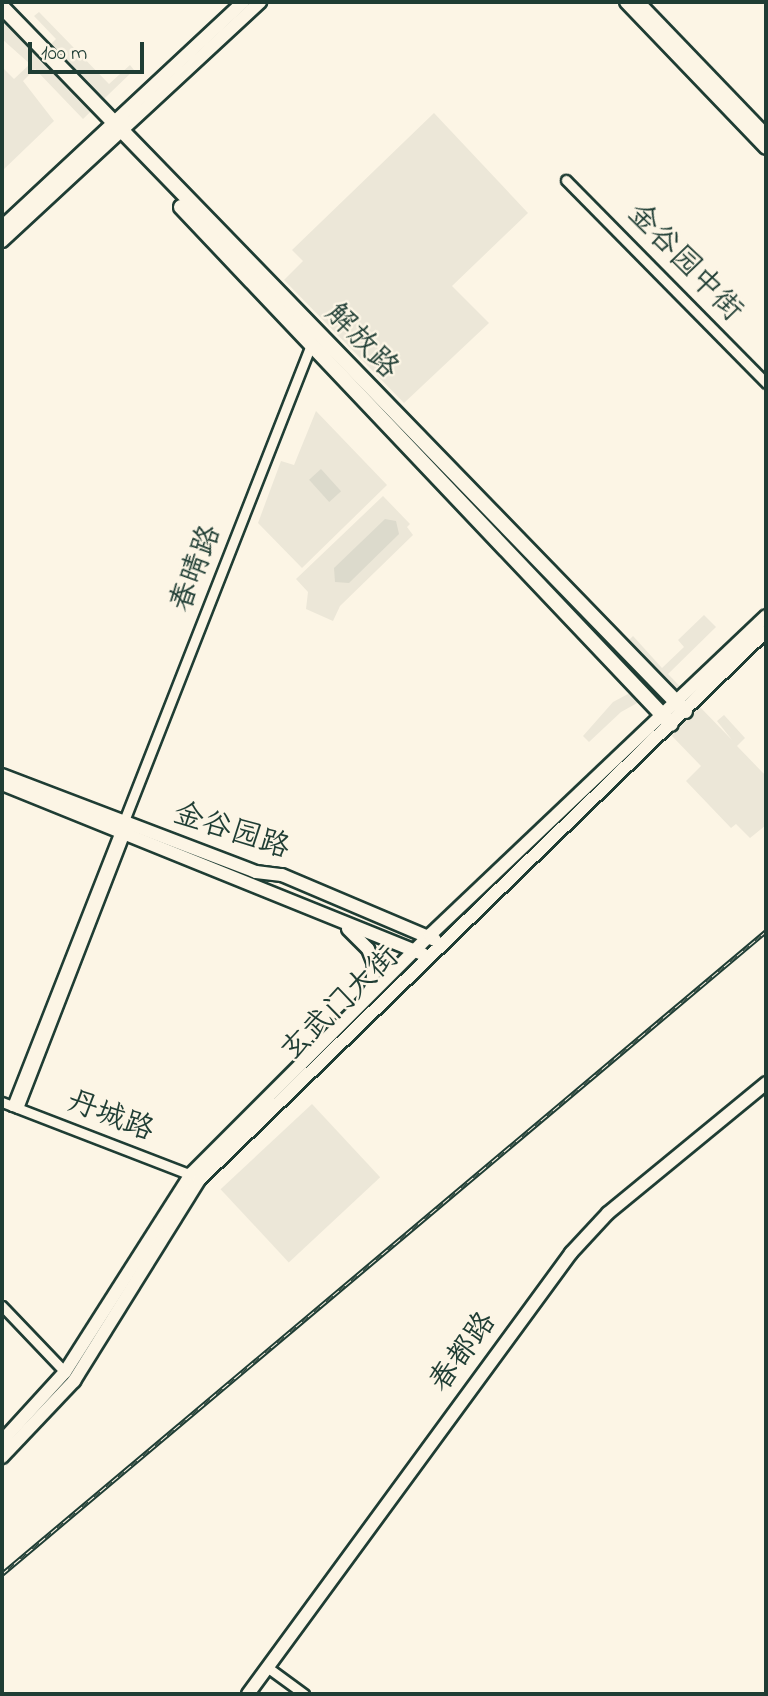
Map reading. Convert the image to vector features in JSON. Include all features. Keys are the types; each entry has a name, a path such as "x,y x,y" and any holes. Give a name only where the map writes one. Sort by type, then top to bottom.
{"main road":[{"path":"2,241 243,2"},
{"path":"2,227 260,2"},
{"path":"626,2 766,148"},
{"path":"638,2 766,135"},
{"name":"解放路","path":"2,7 666,720"},
{"name":"解放路","path":"2,19 115,130"},
{"name":"解放路","path":"314,339 681,707"},
{"name":"玄武门大街","path":"681,707 766,616"},
{"name":"玄武门大街","path":"2,1441 65,1372 195,1177 430,935 766,631"},
{"name":"玄武门大街","path":"2,1457 74,1381 195,1177 428,958 666,720"},
{"name":"金谷园路","path":"2,775 123,830 256,873 282,875 430,935 441,945"},
{"name":"金谷园路","path":"2,784 239,877 316,913 417,949 428,958"},
{"path":"316,913 355,933 368,949 374,964 372,987 358,1010"},
{"name":"春都路","path":"254,1694 269,1669 571,1253 608,1213 766,1083"},
{"name":"春都路","path":"248,1694 576,1255 612,1216 766,1089"}],"street":[{"name":"金谷园中街","path":"566,180 766,383"},
{"name":"春晴路","path":"15,1107 314,339"},
{"name":"丹城路","path":"2,1102 195,1177"},
{"path":"2,1306 65,1372"},
{"path":"269,1669 304,1694"}],"shaded area":[{"path":"2,7 44,51 56,39 34,16 39,12 109,84 130,65 134,70 83,119 35,69 23,81 54,121 2,171 2,67 14,79 30,64 2,39"},
{"path":"434,113 528,213 452,286 489,323 404,403 284,280 303,261 292,250"},
{"path":"316,411 387,485 302,568 258,523 281,461 294,465"},
{"path":"321,469 341,491 329,502 309,480"},
{"path":"383,496 410,524 407,527 413,535 340,606 333,621 306,609 308,592 296,579"},
{"path":"385,519 396,521 399,534 349,583 335,582 334,568"},
{"path":"704,615 716,627 668,674 732,740 717,721 724,715 745,738 737,746 766,776 766,825 750,838 736,824 731,828 686,781 701,766 639,702 621,712 589,742 583,736 613,702 643,686 612,657 633,636 662,668 684,647 678,640"},
{"path":"312,1104 380,1177 289,1262 221,1189"}],"railway":[{"path":"2,1574 766,931"}]}
